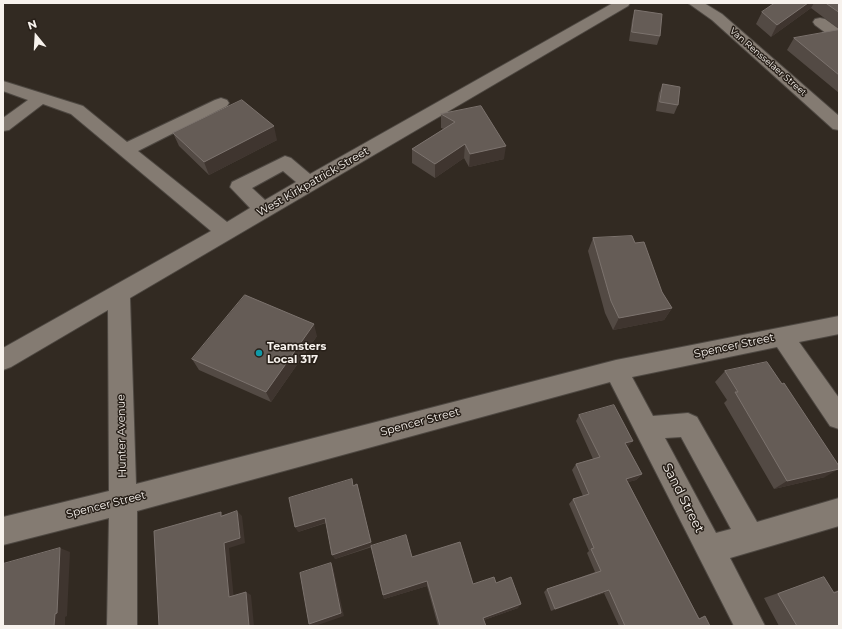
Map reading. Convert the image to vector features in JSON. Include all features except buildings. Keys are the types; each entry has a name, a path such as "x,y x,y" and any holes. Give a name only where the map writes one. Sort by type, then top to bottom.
{"street":[{"name":"West Kirkpatrick Street","path":"3,360 623,3"},
{"name":"Van Rensselaer Street","path":"695,3 717,17 839,125"},
{"path":"820,22 839,36"},
{"path":"3,86 77,110 226,232"},
{"path":"3,126 41,98"},
{"path":"126,150 221,103"},
{"path":"264,210 239,187 285,162 310,184"},
{"name":"Hunter Avenue","path":"119,294 123,501 122,626"},
{"name":"Spencer Street","path":"3,531 123,501 616,370 839,325"},
{"path":"782,336 839,418"},
{"name":"Sand Street","path":"616,370 750,626"},
{"path":"647,428 688,425 751,538"},
{"path":"710,549 839,512"}],"place":[{"name":"Teamsters Local 317","path":"259,353"}]}
